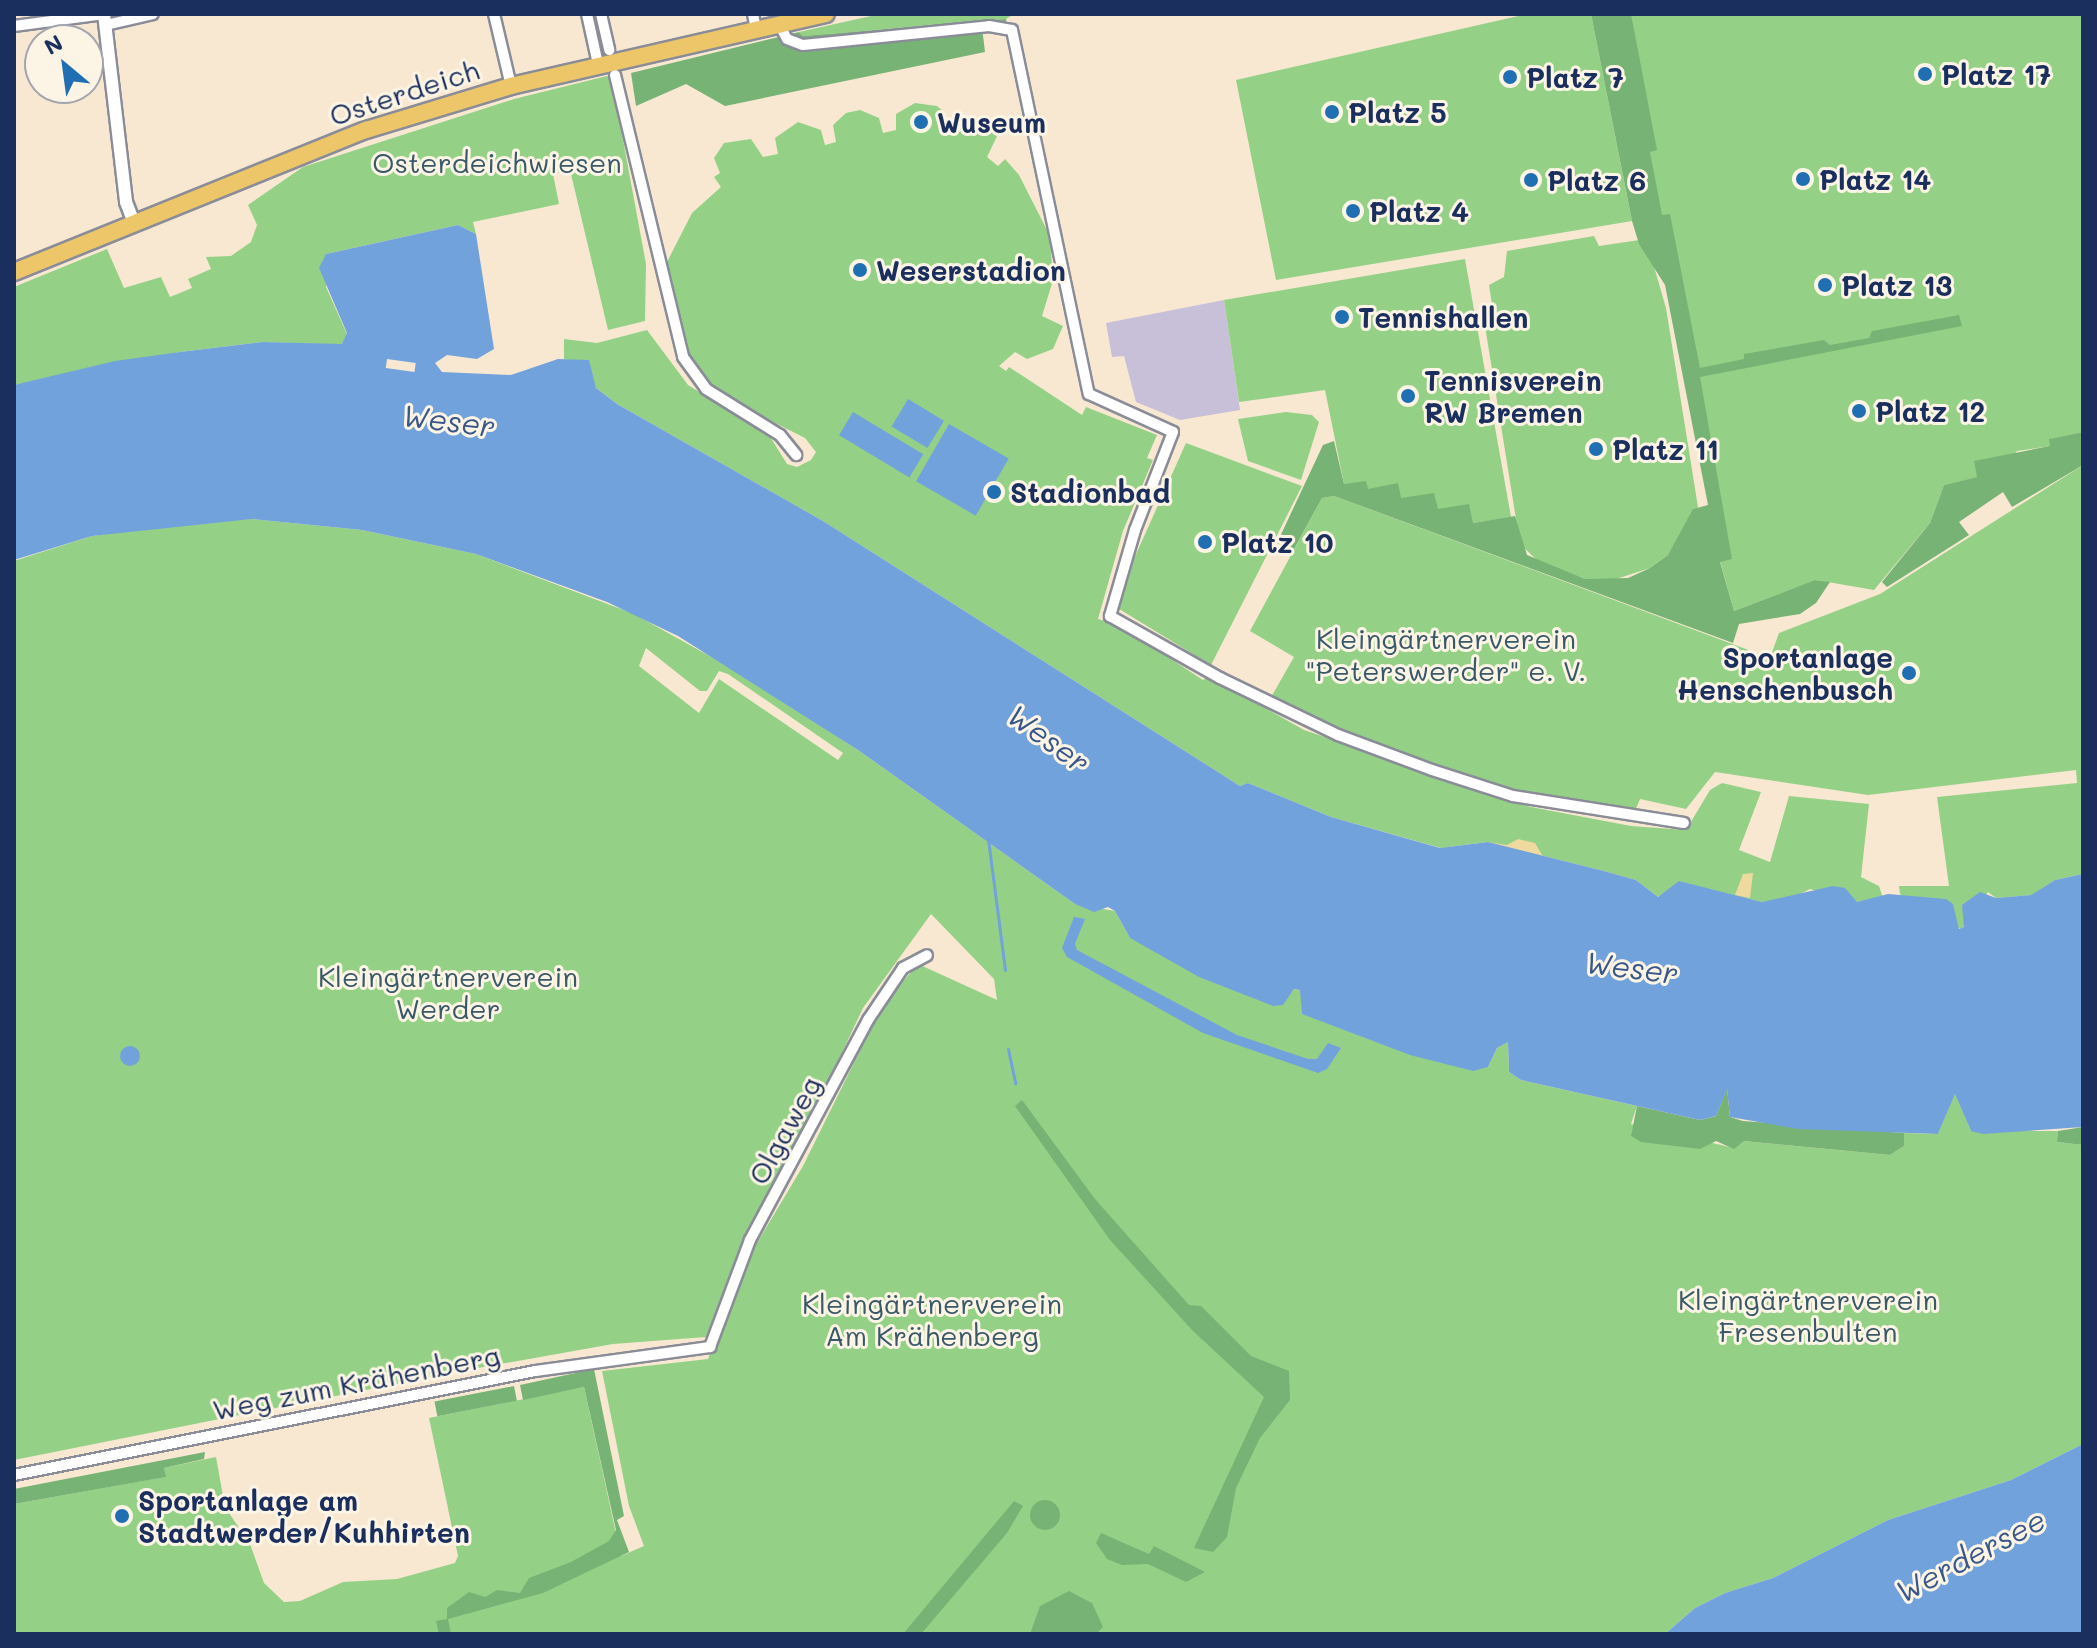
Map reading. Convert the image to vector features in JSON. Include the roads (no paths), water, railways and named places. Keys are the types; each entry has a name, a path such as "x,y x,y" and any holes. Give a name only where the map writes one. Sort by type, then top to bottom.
{"main road":[{"name":"Osterdeich","path":"14,272 133,220 366,130 511,86 754,22 779,24 826,14"}],"street":[{"path":"14,26 153,14"},
{"path":"494,14 511,86"},
{"path":"587,14 598,64"},
{"path":"601,14 609,50"},
{"path":"105,18 126,202 133,220"},
{"path":"779,24 787,39 803,45 989,26 1012,30 1089,394 1173,432 1135,530 1110,616 1220,678 1338,735 1432,770 1513,796 1684,823"},
{"path":"615,75 683,357 706,389 780,435 796,455"},
{"name":"Olgaweg","path":"710,1347 750,1240 868,1020 903,968 927,955"},
{"name":"Weg zum Krähenberg","path":"14,1475 535,1371 710,1347"}],"water":[{"name":"Weser","path":"458,225 476,234 494,349 477,359 447,355 435,363 442,372 511,375 558,359 589,360 596,388 617,404 823,521 1240,786 1248,783 1331,817 1440,848 1488,842 1604,871 1636,880 1658,897 1679,881 1762,902 1833,886 1845,888 1857,902 1888,894 1946,899 1953,904 1959,929 1964,927 1962,905 1980,892 1996,898 2031,895 2055,880 2083,874 2083,1127 1983,1134 1971,1131 1955,1094 1938,1134 1798,1129 1730,1117 1727,1089 1716,1116 1700,1120 1521,1080 1509,1072 1508,1042 1497,1048 1488,1067 1473,1071 1410,1055 1302,1014 1300,990 1294,989 1283,1005 1273,1006 1199,977 1130,938 1115,911 1108,907 1094,912 1075,904 858,750 678,636 607,602 476,554 362,530 252,519 92,536 14,560 14,385 115,361 180,352 263,342 342,344 347,333 319,268 326,254"},
{"path":"908,399 944,421 928,448 892,426"},
{"path":"853,412 923,454 909,477 839,435"},
{"path":"949,424 1009,458 976,516 916,481"},
{"path":"1074,917 1085,919 1075,944 1077,950 1237,1035 1308,1059 1317,1059 1328,1043 1341,1048 1327,1069 1318,1073 1203,1033 1067,957 1062,948"},
{"path":"130,1046 137,1049 140,1056 137,1063 130,1066 123,1063 120,1056 123,1049"},
{"name":"Werdersee","path":"2083,1444 2083,1634 1665,1634 1695,1608 1725,1593 1773,1578 1888,1520 2011,1480"}],"waterway":[{"path":"988,839 1005,970"},
{"path":"1008,1049 1015,1083"}],"place":[{"name":"Platz 17","path":"1925,74"},
{"name":"Platz 7","path":"1510,77"},
{"name":"Platz 5","path":"1332,112"},
{"name":"Wuseum","path":"921,122"},
{"name":"Platz 14","path":"1803,179"},
{"name":"Platz 6","path":"1531,180"},
{"name":"Platz 4","path":"1353,211"},
{"name":"Weserstadion","path":"860,270"},
{"name":"Platz 13","path":"1825,285"},
{"name":"Tennishallen","path":"1342,317"},
{"name":"Tennisverein RW Bremen","path":"1408,396"},
{"name":"Platz 12","path":"1859,411"},
{"name":"Platz 11","path":"1596,449"},
{"name":"Stadionbad","path":"994,492"},
{"name":"Platz 10","path":"1205,542"},
{"name":"Sportanlage Henschenbusch","path":"1909,673"},
{"name":"Sportanlage am Stadtwerder/Kuhhirten","path":"122,1516"}],"park label":[{"name":"Osterdeichwiesen","path":"497,162"},
{"name":"Kleingärtnerverein \"Peterswerder\" e. V.","path":"1446,654"},
{"name":"Kleingärtnerverein Werder","path":"448,992"},
{"name":"Kleingärtnerverein Fresenbulten","path":"1808,1315"},
{"name":"Kleingärtnerverein Am Krähenberg","path":"932,1319"}]}
